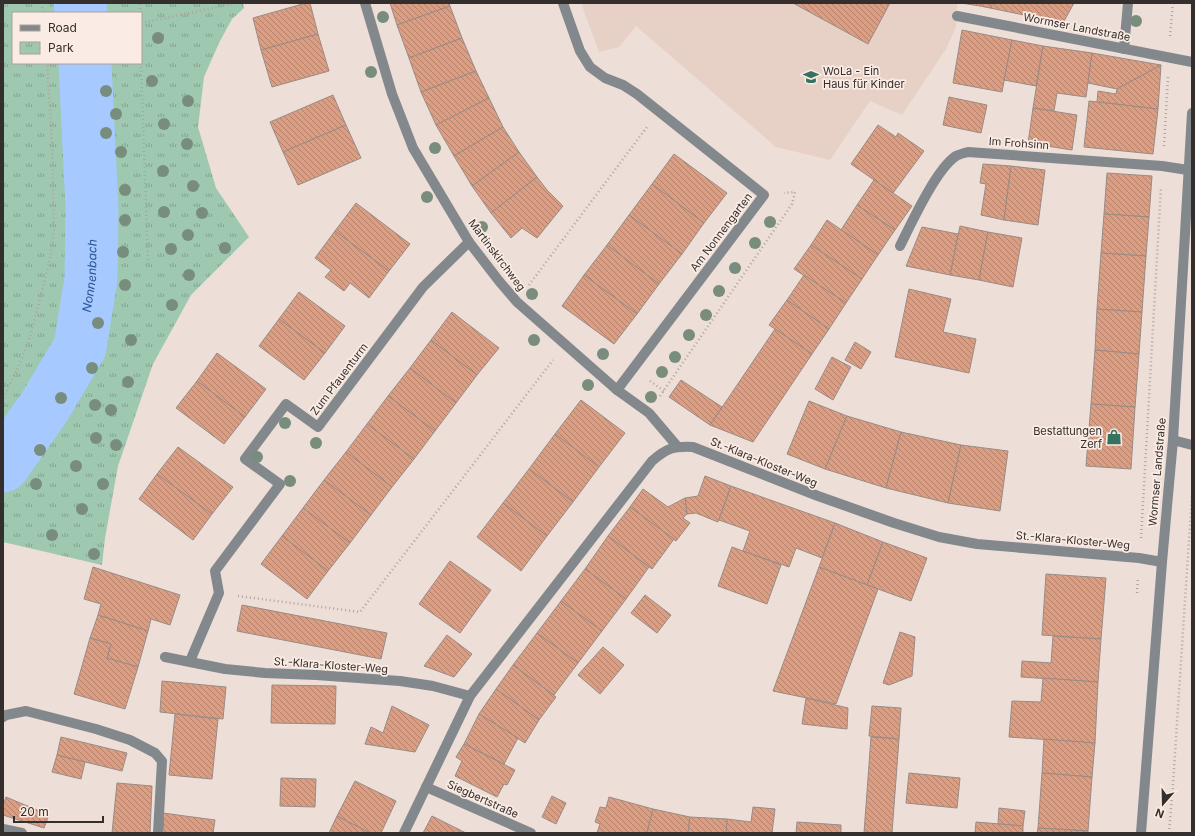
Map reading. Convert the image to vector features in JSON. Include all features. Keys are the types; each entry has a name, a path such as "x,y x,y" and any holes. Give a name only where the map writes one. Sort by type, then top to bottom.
{"street":[{"name":"Martinskirchweg","path":"365,3 392,94 413,148 469,242 517,302 616,390 649,413 678,446"},
{"name":"Am Nonnengarten","path":"564,3 580,51 590,67 605,78 630,89 764,195 616,390"},
{"path":"1124,48 1128,3"},
{"name":"Wormser Landstraße","path":"957,16 1192,62"},
{"name":"Wormser Landstraße","path":"1141,833 1173,440 1192,113"},
{"name":"Im Frohsinn","path":"900,246 927,195 946,165 957,155 968,152 1162,166 1188,170"},
{"name":"Zum Pfauenturm","path":"219,593 215,571 280,484 245,459 286,404 318,428 423,287 469,242"},
{"path":"1173,440 1192,445"},
{"path":"404,833 470,696 652,461 664,451 678,446"},
{"name":"St.-Klara-Kloster-Weg","path":"678,446 693,447 818,496 894,523 939,536 977,544 1139,558 1162,562"},
{"path":"190,661 219,593"},
{"name":"St.-Klara-Kloster-Weg","path":"165,657 225,669 265,673 316,674 400,681 433,686 470,696"},
{"path":"3,717 26,711 96,728 130,740 155,753 162,761 158,833"},
{"name":"Siegbertstraße","path":"426,787 531,833"},
{"path":"3,829 22,833"}],"path":[{"path":"142,24 237,3"},
{"path":"1136,597 1173,3"},
{"path":"3,398 17,370 30,337 49,264 54,231 52,141 47,64"},
{"path":"141,64 148,264"},
{"path":"517,302 659,111"},
{"path":"649,413 792,204 795,192 764,195"},
{"path":"219,593 360,612 564,345"},
{"path":"1169,833 1192,494"}],"shaded area":[{"name":"WoLa - Ein Haus für Kinder","path":"581,3 957,3 957,16 956,27 946,49 902,115 870,101 830,160 776,147 636,26 619,47 599,52"}],"green space":[{"path":"3,3 243,3 244,8 232,19 219,43 204,77 198,127 216,188 249,237 191,295 153,364 118,466 105,538 102,565 3,542"}],"building":[{"path":"310,3 318,34 261,50 253,18"},
{"path":"390,3 449,3 450,6 397,25"},
{"path":"793,3 890,3 868,44"},
{"path":"961,3 980,3 980,6"},
{"path":"980,3 993,3 990,8 980,6"},
{"path":"993,3 1074,3 1063,23 990,8"},
{"path":"450,6 462,38 409,58 397,25"},
{"path":"962,30 1012,40 1002,92 953,83"},
{"path":"318,34 329,71 272,87 261,50"},
{"path":"462,38 476,71 421,92 409,58"},
{"path":"1012,40 1043,46 1036,86 1004,80"},
{"path":"1043,46 1092,53 1086,97 1057,93 1054,111 1033,108"},
{"path":"1092,53 1161,65 1117,89 1088,83"},
{"path":"1161,65 1158,109 1097,102 1098,91 1116,94 1117,89"},
{"path":"476,71 489,98 436,125 421,92"},
{"path":"333,95 346,125 283,152 270,122"},
{"path":"949,97 987,105 981,133 943,125"},
{"path":"489,98 503,127 454,156 436,125"},
{"path":"1089,101 1158,109 1153,154 1084,147"},
{"path":"1033,108 1077,115 1072,150 1028,143"},
{"path":"346,125 361,158 298,185 283,152"},
{"path":"878,125 896,137 898,133 924,151 893,193 851,164"},
{"path":"503,127 519,152 472,186 454,156"},
{"path":"519,152 537,177 491,213 472,186"},
{"path":"674,154 727,193 704,223 652,184"},
{"path":"983,164 1011,166 1004,220 981,215 986,184 980,183"},
{"path":"1011,166 1045,170 1038,225 1004,220"},
{"path":"1107,173 1152,176 1149,217 1104,214"},
{"path":"537,177 547,190 563,206 537,238 522,228 511,238 491,213"},
{"path":"874,180 912,206 895,230 857,205"},
{"path":"652,184 704,223 682,254 629,215"},
{"path":"356,203 410,244 389,271 335,231"},
{"path":"857,205 895,230 878,255 841,230"},
{"path":"1104,214 1149,217 1146,256 1101,253"},
{"path":"629,215 682,254 659,284 607,245"},
{"path":"827,220 878,255 862,279 811,245"},
{"path":"960,226 988,232 979,280 950,275"},
{"path":"922,227 958,234 950,275 906,266"},
{"path":"335,231 389,271 369,298 350,283 344,291 325,277 331,270 315,258"},
{"path":"988,232 1022,238 1013,287 979,280"},
{"path":"607,245 659,284 637,314 584,275"},
{"path":"811,245 862,279 846,303 794,269"},
{"path":"1101,253 1146,256 1142,312 1097,309"},
{"path":"584,275 637,314 614,344 562,306"},
{"path":"804,275 846,303 829,329 787,300"},
{"path":"909,289 951,299 943,332 976,339 969,373 895,357"},
{"path":"299,292 345,326 325,353 279,319"},
{"path":"787,300 829,329 812,354 769,325"},
{"path":"1097,309 1142,312 1139,354 1095,350"},
{"path":"452,312 499,348 477,375 431,340"},
{"path":"279,319 325,353 304,380 259,346"},
{"path":"775,329 812,354 753,442 710,425"},
{"path":"431,340 477,375 456,403 410,368"},
{"path":"855,342 871,352 861,369 845,360"},
{"path":"1095,350 1139,354 1135,407 1091,404"},
{"path":"217,353 266,389 245,417 197,381"},
{"path":"832,357 851,367 833,400 815,389"},
{"path":"410,368 456,403 435,431 388,396"},
{"path":"681,380 722,407 710,425 669,397"},
{"path":"197,381 245,417 224,444 176,408"},
{"path":"388,396 435,431 414,459 367,424"},
{"path":"581,400 625,433 599,467 555,434"},
{"path":"809,401 847,416 825,469 787,454"},
{"path":"1091,404 1135,407 1131,469 1086,466"},
{"path":"847,416 901,432 886,488 825,469"},
{"path":"367,424 414,459 392,487 346,452"},
{"path":"901,432 961,445 948,503 886,488"},
{"path":"555,434 599,467 573,502 529,469"},
{"path":"961,445 1008,451 1000,511 948,503"},
{"path":"178,447 233,487 212,514 157,474"},
{"path":"346,452 392,487 371,515 324,480"},
{"path":"529,469 573,502 547,536 503,503"},
{"path":"157,474 212,514 193,540 139,499"},
{"path":"705,476 731,486 718,522 696,513 687,514 685,498 698,496"},
{"path":"324,480 371,515 350,543 303,508"},
{"path":"731,486 835,523 822,558 796,548 789,567 743,551 750,531 719,520"},
{"path":"643,489 668,507 685,498 687,514 683,518 690,523 676,541 630,507"},
{"path":"503,503 547,536 521,571 477,537"},
{"path":"630,507 674,539 652,569 608,536"},
{"path":"303,508 350,543 328,571 282,536"},
{"path":"835,523 883,542 867,585 819,567"},
{"path":"282,536 328,571 307,599 261,564"},
{"path":"608,536 649,567 626,599 585,569"},
{"path":"883,542 927,558 911,601 867,585"},
{"path":"732,547 781,565 767,604 718,586"},
{"path":"450,561 491,590 460,633 419,604"},
{"path":"93,567 180,595 170,625 151,619 148,631 98,615 101,604 84,599"},
{"path":"819,567 878,589 836,704 773,691"},
{"path":"585,569 626,599 602,631 561,601"},
{"path":"1046,574 1106,578 1101,639 1042,635"},
{"path":"645,595 671,615 657,633 631,613"},
{"path":"561,601 602,631 578,663 537,633"},
{"path":"242,605 387,633 381,659 237,631"},
{"path":"98,615 148,631 138,667 107,658 111,644 90,638"},
{"path":"900,632 915,637 912,676 889,685 883,683"},
{"path":"537,633 578,663 554,695 513,665"},
{"path":"447,635 472,654 454,677 424,666"},
{"path":"1053,636 1101,639 1098,682 1021,677 1022,661 1051,663"},
{"path":"90,638 111,644 107,658 138,667 125,709 74,694"},
{"path":"603,647 624,665 600,694 578,675"},
{"path":"513,665 556,697 539,720 496,689"},
{"path":"1043,678 1098,682 1095,743 1009,737 1012,701 1041,702"},
{"path":"162,681 226,687 223,719 160,712"},
{"path":"272,685 336,686 335,724 271,723"},
{"path":"496,689 539,720 525,743 479,714"},
{"path":"806,698 848,708 847,729 802,724"},
{"path":"392,706 429,725 415,752 365,744 371,727 383,733"},
{"path":"872,706 901,708 899,739 869,736"},
{"path":"175,714 218,719 212,779 169,775"},
{"path":"479,714 518,738 504,764 464,744"},
{"path":"61,737 127,753 122,771 57,755"},
{"path":"871,737 899,739 892,833 864,833"},
{"path":"1044,739 1095,743 1092,777 1042,773"},
{"path":"464,744 515,770 507,785 504,784 497,797 455,776 462,761 456,757"},
{"path":"57,755 85,762 81,779 52,772"},
{"path":"909,773 960,778 957,808 906,803"},
{"path":"1042,773 1092,777 1088,831 1038,828"},
{"path":"281,778 316,779 315,807 280,806"},
{"path":"355,781 396,801 381,833 370,833 337,816"},
{"path":"117,783 152,786 150,833 112,833"},
{"path":"552,796 566,803 556,824 542,817"},
{"path":"6,797 49,815 44,828 3,815 3,805"},
{"path":"609,797 653,809 647,833 597,833 600,824 595,822 600,807 606,808"},
{"path":"753,807 775,809 772,833 726,833 727,819 751,822"},
{"path":"999,808 1025,811 1023,826 998,824"},
{"path":"653,809 690,817 688,833 647,833"},
{"path":"163,813 215,820 213,833 164,833"},
{"path":"337,816 370,833 329,833"},
{"path":"432,816 466,833 423,833"},
{"path":"690,817 727,819 726,833 688,833"},
{"path":"797,822 841,825 841,833 796,833"},
{"path":"976,822 1023,826 1023,833 975,833"},
{"path":"1038,828 1088,831 1088,833 1037,833"}],"waterway":[{"name":"Nonnenbach","path":"80,3 81,12"},
{"name":"Nonnenbach","path":"3,466 45,406 80,347 91,279 92,208 85,64"}],"place":[{"name":"WoLa - Ein Haus für Kinder","path":"811,77"},
{"name":"Bestattungen Zerf","path":"1114,437"}]}
